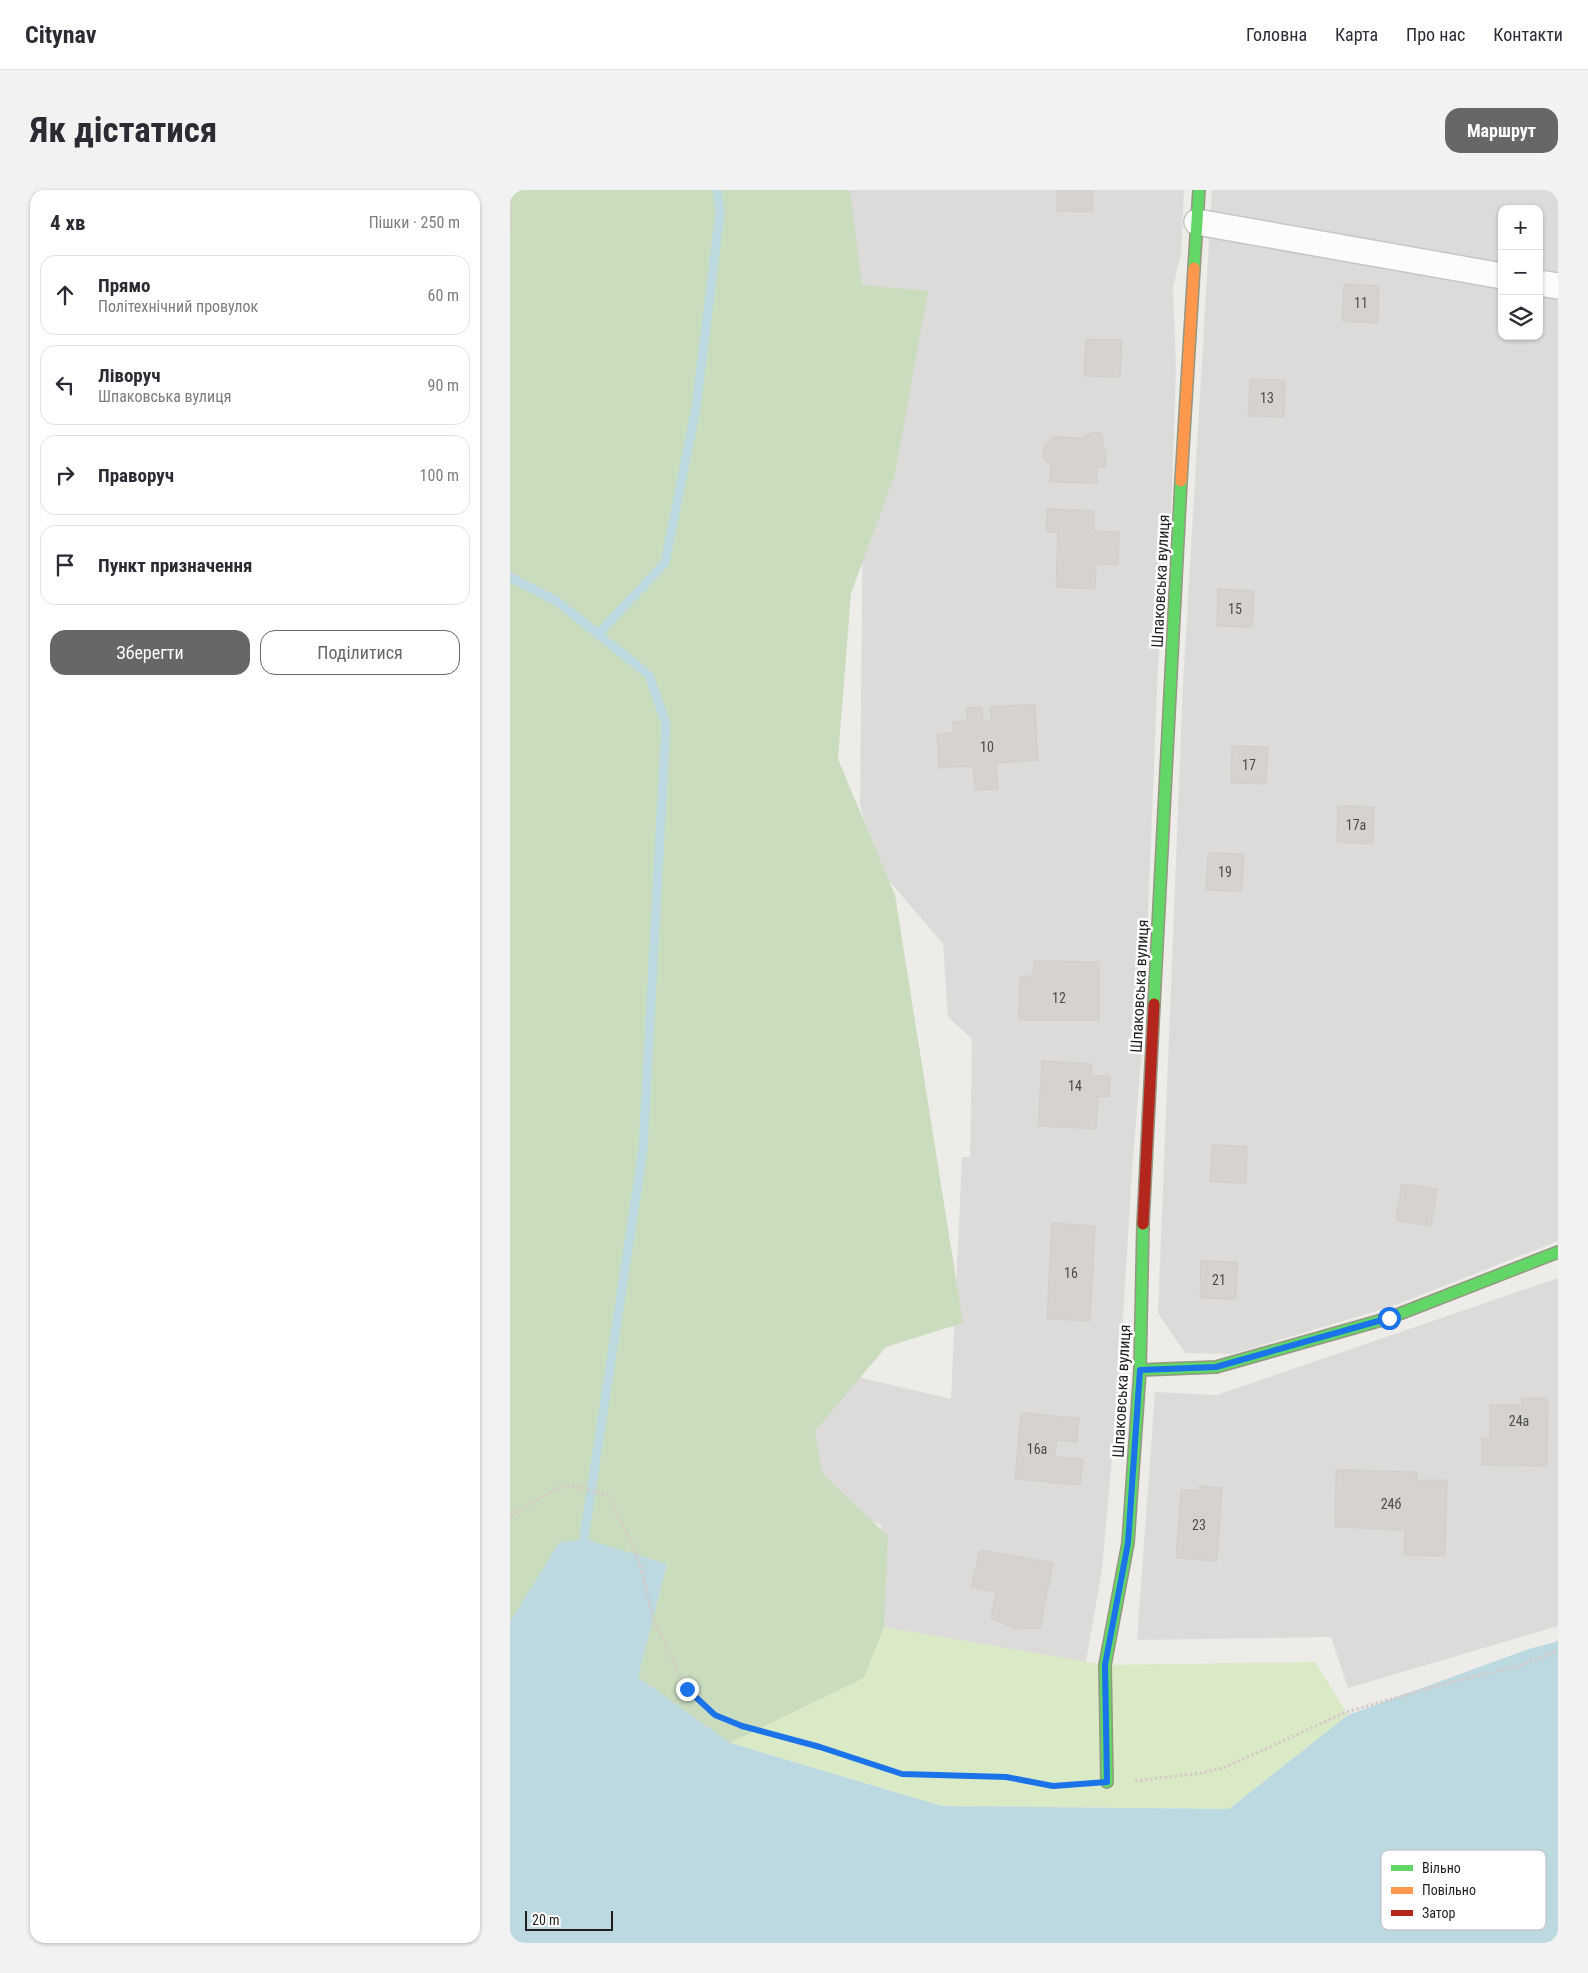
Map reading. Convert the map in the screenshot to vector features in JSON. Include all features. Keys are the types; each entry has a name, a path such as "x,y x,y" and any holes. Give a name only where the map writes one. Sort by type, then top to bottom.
{"street":[{"name":"Шпаковська вулиця","path":"1107,1782 1105,1665 1128,1543 1140,1370 1141,1264 1199,190"},
{"path":"1197,222 1498,275"},
{"path":"1543,284 1558,286"},
{"path":"1140,1370 1216,1367 1380,1321 1558,1252"}],"path":[{"path":"510,227 511,190"},
{"path":"510,1516 557,1488 573,1486 608,1495 635,1550 652,1616 687,1689 715,1715 742,1726 820,1747 902,1774 1006,1777 1053,1786 1169,1777 1226,1767 1346,1712 1447,1683 1516,1667 1558,1650"}],"shaded area":[{"path":"826,190 1184,190 1181,254 1173,287 1176,368 1170,556 1162,571 1143,1036 1132,1171 1120,1367 1102,1569 1084,1673 863,1630 882,1525 783,1490 845,1374 951,1399 962,1157 970,1157 972,1039 948,1017 943,944 873,862 860,803 863,503"},
{"path":"1212,190 1558,190 1558,1241 1393,1306 1232,1354 1185,1353 1158,1313 1183,683"},
{"path":"1558,1278 1558,1626 1348,1688 1331,1637 1137,1640 1155,1392 1217,1395"}],"green space":[{"path":"510,190 850,190 862,285 928,291 895,474 851,593 838,759 895,895 963,1323 886,1347 815,1431 822,1473 888,1536 884,1627 864,1678 730,1743 637,1677 667,1564 510,1623"},
{"path":"884,1627 1105,1665 1315,1662 1348,1715 1229,1809 942,1806 730,1743 864,1678"}],"water":[{"path":"585,1539 667,1564 638,1677 730,1743 942,1806 1229,1809 1348,1715 1529,1649 1558,1641 1558,1943 510,1943 510,1622 559,1543"}],"building":[{"path":"1057,190 1093,190 1093,212 1057,211"},
{"path":"1344,284 1379,286 1378,323 1342,321"},
{"path":"1086,339 1122,340 1120,377 1084,376"},
{"path":"1250,379 1285,380 1284,417 1248,416"},
{"path":"1094,432 1099,432 1102,436 1103,447 1106,451 1105,467 1097,467 1097,483 1050,482 1051,465 1044,459 1043,454 1045,444 1052,437 1081,438"},
{"path":"1047,509 1094,511 1094,531 1119,532 1118,565 1096,564 1095,589 1056,587 1058,532 1046,532"},
{"path":"1218,589 1254,591 1252,627 1217,626"},
{"path":"1035,704 1038,760 996,763 998,789 975,790 973,766 939,768 937,734 954,733 953,722 967,721 966,707 982,707 983,722 991,721 990,707"},
{"path":"1232,746 1268,747 1266,784 1231,783"},
{"path":"1338,806 1374,807 1373,844 1337,842"},
{"path":"1208,853 1244,854 1242,891 1206,890"},
{"path":"1034,961 1099,962 1099,1020 1019,1020 1020,976 1033,976"},
{"path":"1042,1061 1092,1064 1091,1076 1110,1076 1109,1097 1098,1096 1096,1129 1038,1126"},
{"path":"1212,1145 1247,1146 1246,1183 1210,1182"},
{"path":"1402,1184 1437,1189 1431,1226 1396,1220"},
{"path":"1052,1223 1095,1226 1090,1321 1047,1319"},
{"path":"1201,1261 1237,1262 1236,1299 1200,1298"},
{"path":"1522,1398 1548,1398 1547,1466 1482,1465 1482,1438 1490,1438 1490,1405 1522,1405"},
{"path":"1021,1413 1079,1418 1077,1442 1057,1440 1055,1457 1083,1459 1080,1485 1015,1479"},
{"path":"1336,1470 1417,1472 1416,1480 1447,1480 1445,1556 1404,1555 1405,1530 1335,1527"},
{"path":"1199,1486 1222,1488 1217,1561 1176,1558 1181,1490 1199,1491"},
{"path":"980,1550 1053,1563 1040,1628 1015,1629 991,1618 996,1592 971,1587"}],"waterway":[{"path":"598,634 665,563 696,408 720,212 717,190"},
{"path":"510,577 558,602 649,675 666,724 643,1150 582,1551"}],"traffic: fast":[{"path":"1194,268 1199,190"},
{"path":"1154,1004 1181,481"},
{"path":"1107,1782 1105,1665 1128,1543 1140,1370 1143,1224"},
{"path":"1140,1370 1216,1367 1389,1318 1558,1252"}],"traffic: slow":[{"path":"1181,481 1194,268"}],"traffic: jam":[{"path":"1143,1224 1154,1004"}],"route":[{"path":"687,1689 715,1715 742,1726 820,1747 902,1774 956,1774 1006,1777 1053,1786 1107,1782 1105,1665 1128,1543 1140,1370 1216,1367 1389,1318"}]}
